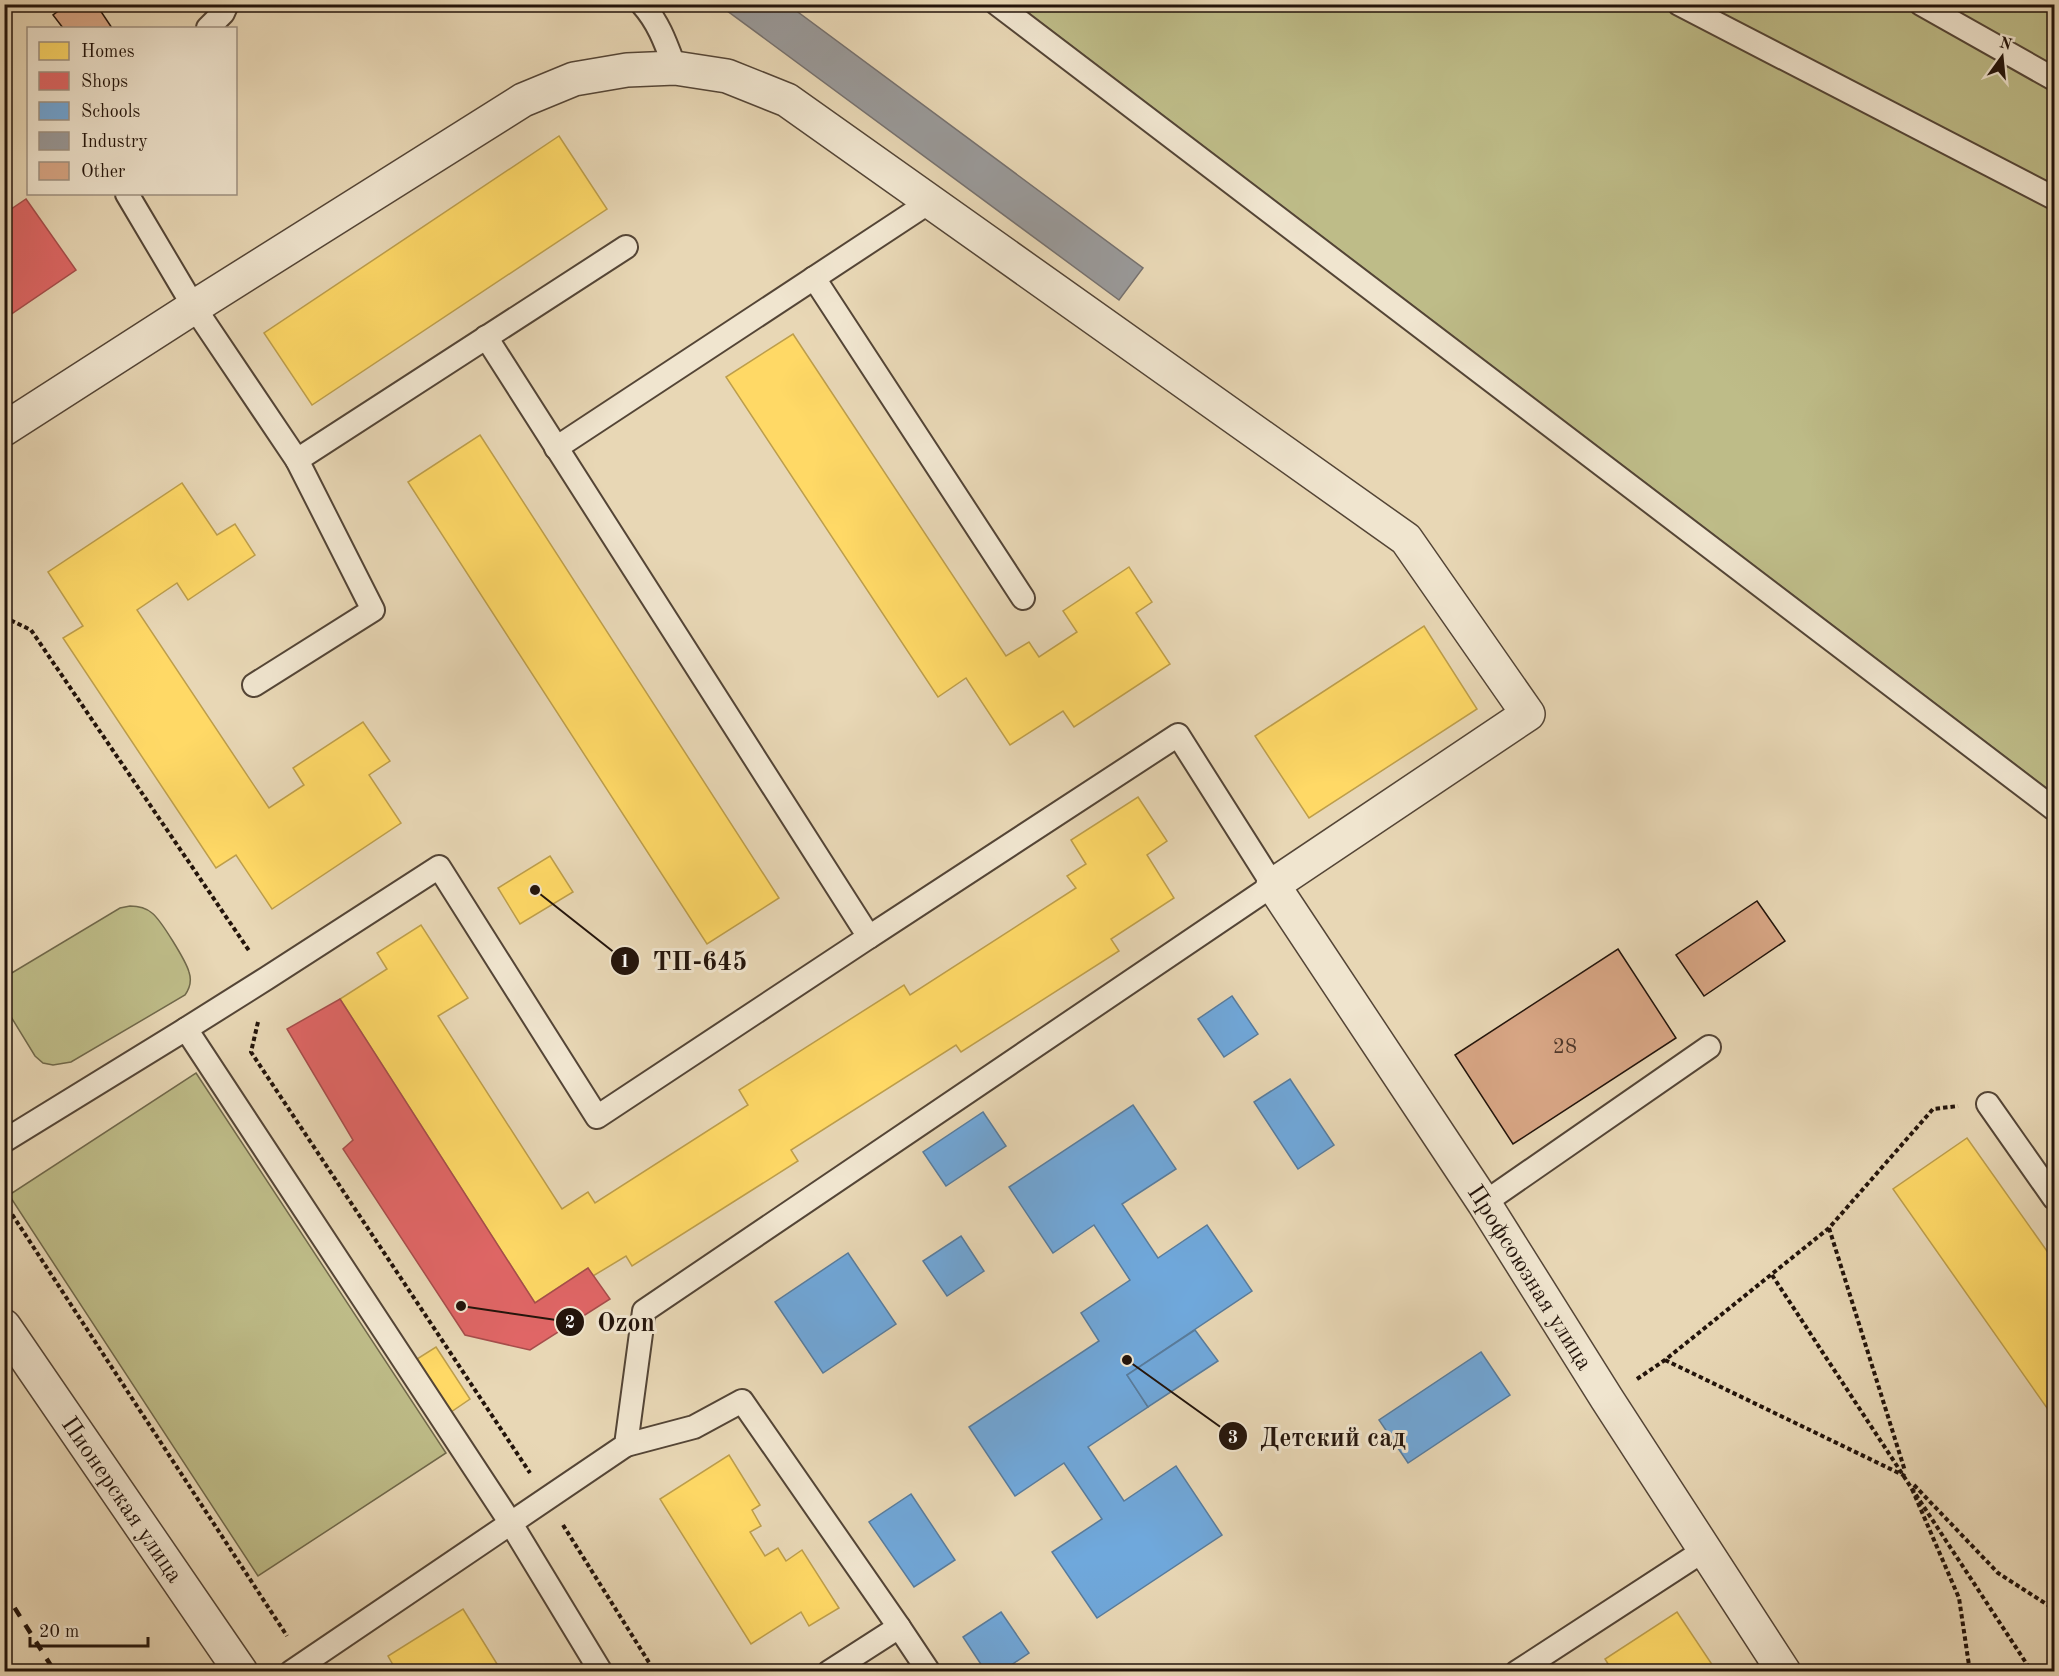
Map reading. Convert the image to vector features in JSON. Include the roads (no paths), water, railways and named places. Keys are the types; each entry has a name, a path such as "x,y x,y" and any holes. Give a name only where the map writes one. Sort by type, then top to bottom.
{"street":[{"path":"4,429 523,100 574,79 627,70 675,68 727,76 787,100 1406,539 1528,714 1274,885"},
{"name":"Профсоюзная улица","path":"1274,885 1484,1203 1607,1399 1784,1671"},
{"name":"Пионерская улица","path":"4,1326 241,1671"}],"lane":[{"path":"209,27 223,13 226,4"},
{"path":"642,4 663,33 675,68"},
{"path":"997,4 2055,809"},
{"path":"1679,4 2055,198"},
{"path":"1921,4 2055,79"},
{"path":"128,195 194,307 297,460 373,610 254,685"},
{"path":"556,448 931,201"},
{"path":"297,460 626,247"},
{"path":"814,278 1023,598"},
{"path":"486,337 869,937"},
{"path":"4,1141 267,978 439,867 597,1117 1178,735 1274,885 644,1311 626,1445"},
{"path":"186,1029 510,1521 601,1671"},
{"path":"1484,1203 1709,1047"},
{"path":"1988,1104 2055,1198"},
{"path":"298,1667 510,1521 626,1445 694,1427 742,1401 929,1671"},
{"path":"1516,1671 1706,1549"},
{"path":"829,1671 899,1627"}],"railway":[{"path":"4,1591 55,1672"}],"place":[{"name":"ТП-645","path":"535,890"},
{"name":"Ozon","path":"461,1306"},
{"name":"Детский сад","path":"1127,1360"}]}
